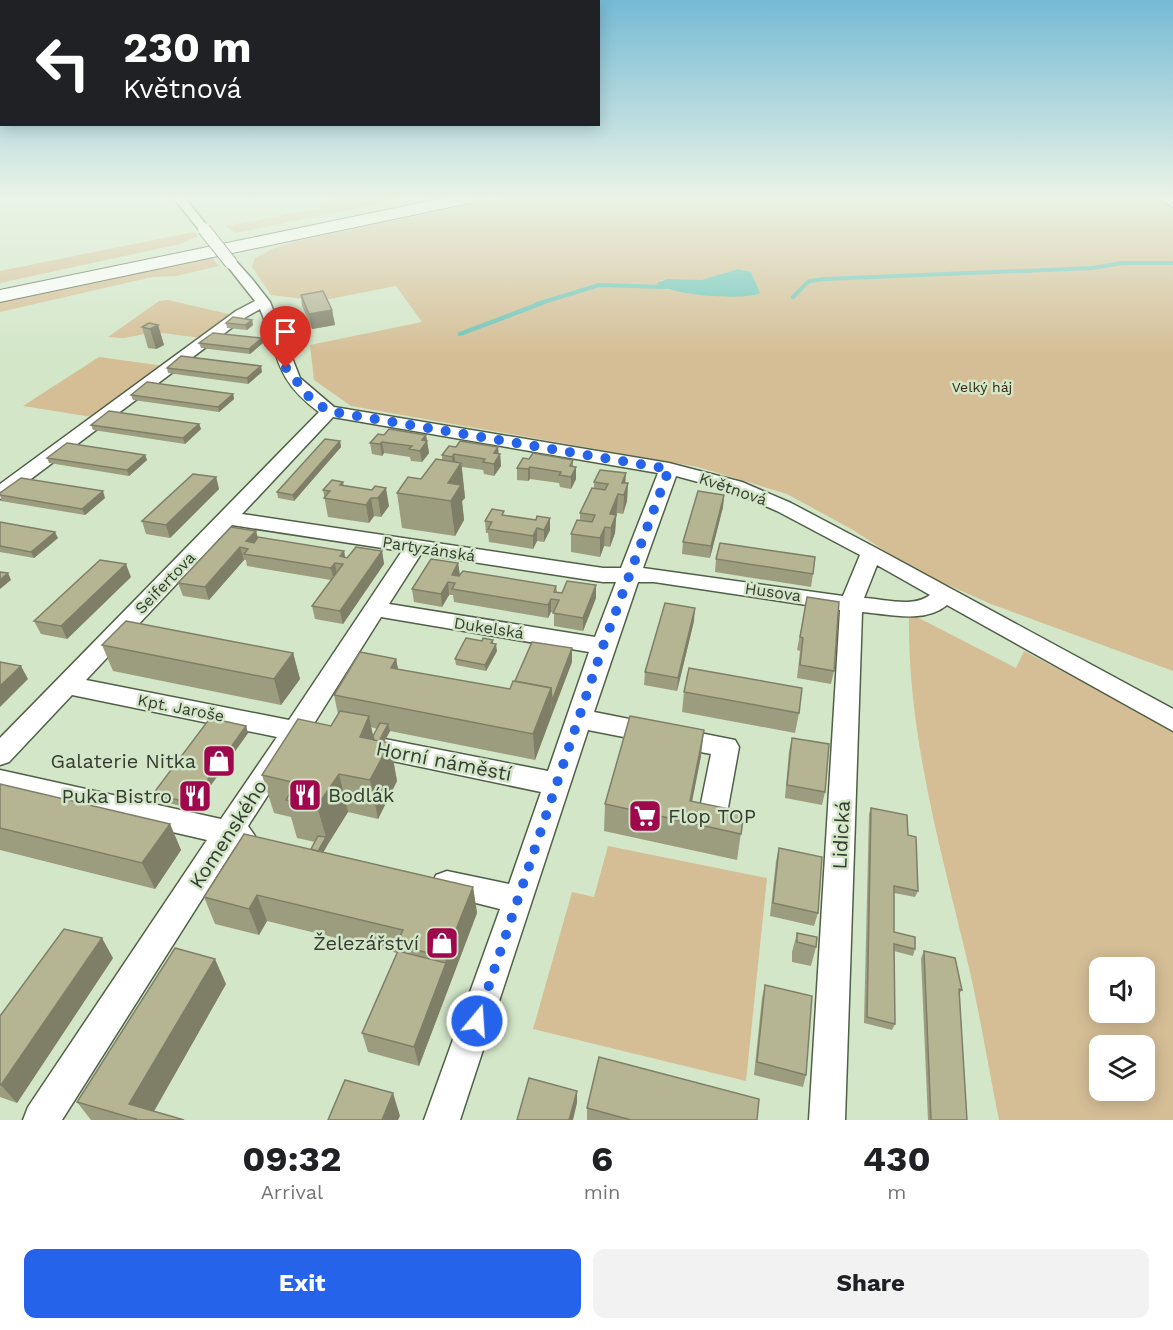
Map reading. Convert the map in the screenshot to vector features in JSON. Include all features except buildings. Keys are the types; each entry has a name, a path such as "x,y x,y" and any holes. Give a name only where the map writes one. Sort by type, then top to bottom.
{"highway":[{"path":"0,288 186,249"},
{"path":"0,296 212,249"}],"street":[{"path":"220,249 263,302 275,328 286,368 310,398 328,411"},
{"path":"0,493 232,320 263,302"},
{"name":"Květnová","path":"328,411 669,469 735,486 784,507 871,553 1173,721"},
{"name":"Seifertova","path":"0,755 328,411"},
{"path":"442,1120 519,900 603,646 669,469"},
{"name":"Partyzánská","path":"227,518 603,575 631,575"},
{"name":"Komenského","path":"40,1120 415,547"},
{"name":"Lidická","path":"827,1120 851,604 871,553"},
{"name":"Husova","path":"631,575 654,575 851,604 914,609 930,607 946,594"},
{"name":"Dukelská","path":"375,609 603,646"},
{"name":"Kpt. Jaroše","path":"66,685 295,731"},
{"path":"580,719 726,747 713,813"},
{"name":"Horní náměstí","path":"295,731 557,784"},
{"path":"0,781 269,843"},
{"path":"422,878 519,900"}],"green space":[{"path":"108,249 156,249 0,283 0,271"},
{"name":"Velký háj","path":"272,249 1173,249 1173,671 991,604 914,570 853,530 787,494 698,467 351,406 314,380 310,345 422,322 396,286 319,301 271,295 252,267 255,258","holes":["738,269 745,270 695,293 663,289 661,280 701,280"]},
{"path":"209,254 219,266 176,276 152,277 0,312 0,301"},
{"path":"168,300 233,315 201,338 155,332 124,338 108,337 159,301"},
{"path":"99,357 164,366 92,417 23,406"},
{"path":"909,613 1016,668 1024,651 1173,730 1173,1120 999,1120 970,972 928,794 914,704"},
{"path":"608,846 767,878 746,1081 533,1029 572,892 594,897"}],"water":[{"path":"738,269 751,272 760,293 724,297 707,296 675,291 657,283 667,279 701,280"}],"waterway":[{"path":"793,297 809,281 825,279 1092,268 1123,263 1173,263"},
{"path":"537,304 599,285 666,287"},
{"path":"460,334 542,303"}],"place":[{"name":"Galaterie Nitka","path":"219,761"},
{"name":"Bodlák","path":"305,795"},
{"name":"Puka Bistro","path":"195,796"},
{"name":"Flop TOP","path":"645,816"},
{"name":"Železářství","path":"442,943"}],"route":[{"path":"286,368 310,398 328,411 669,469 603,646 477,1021"}]}
